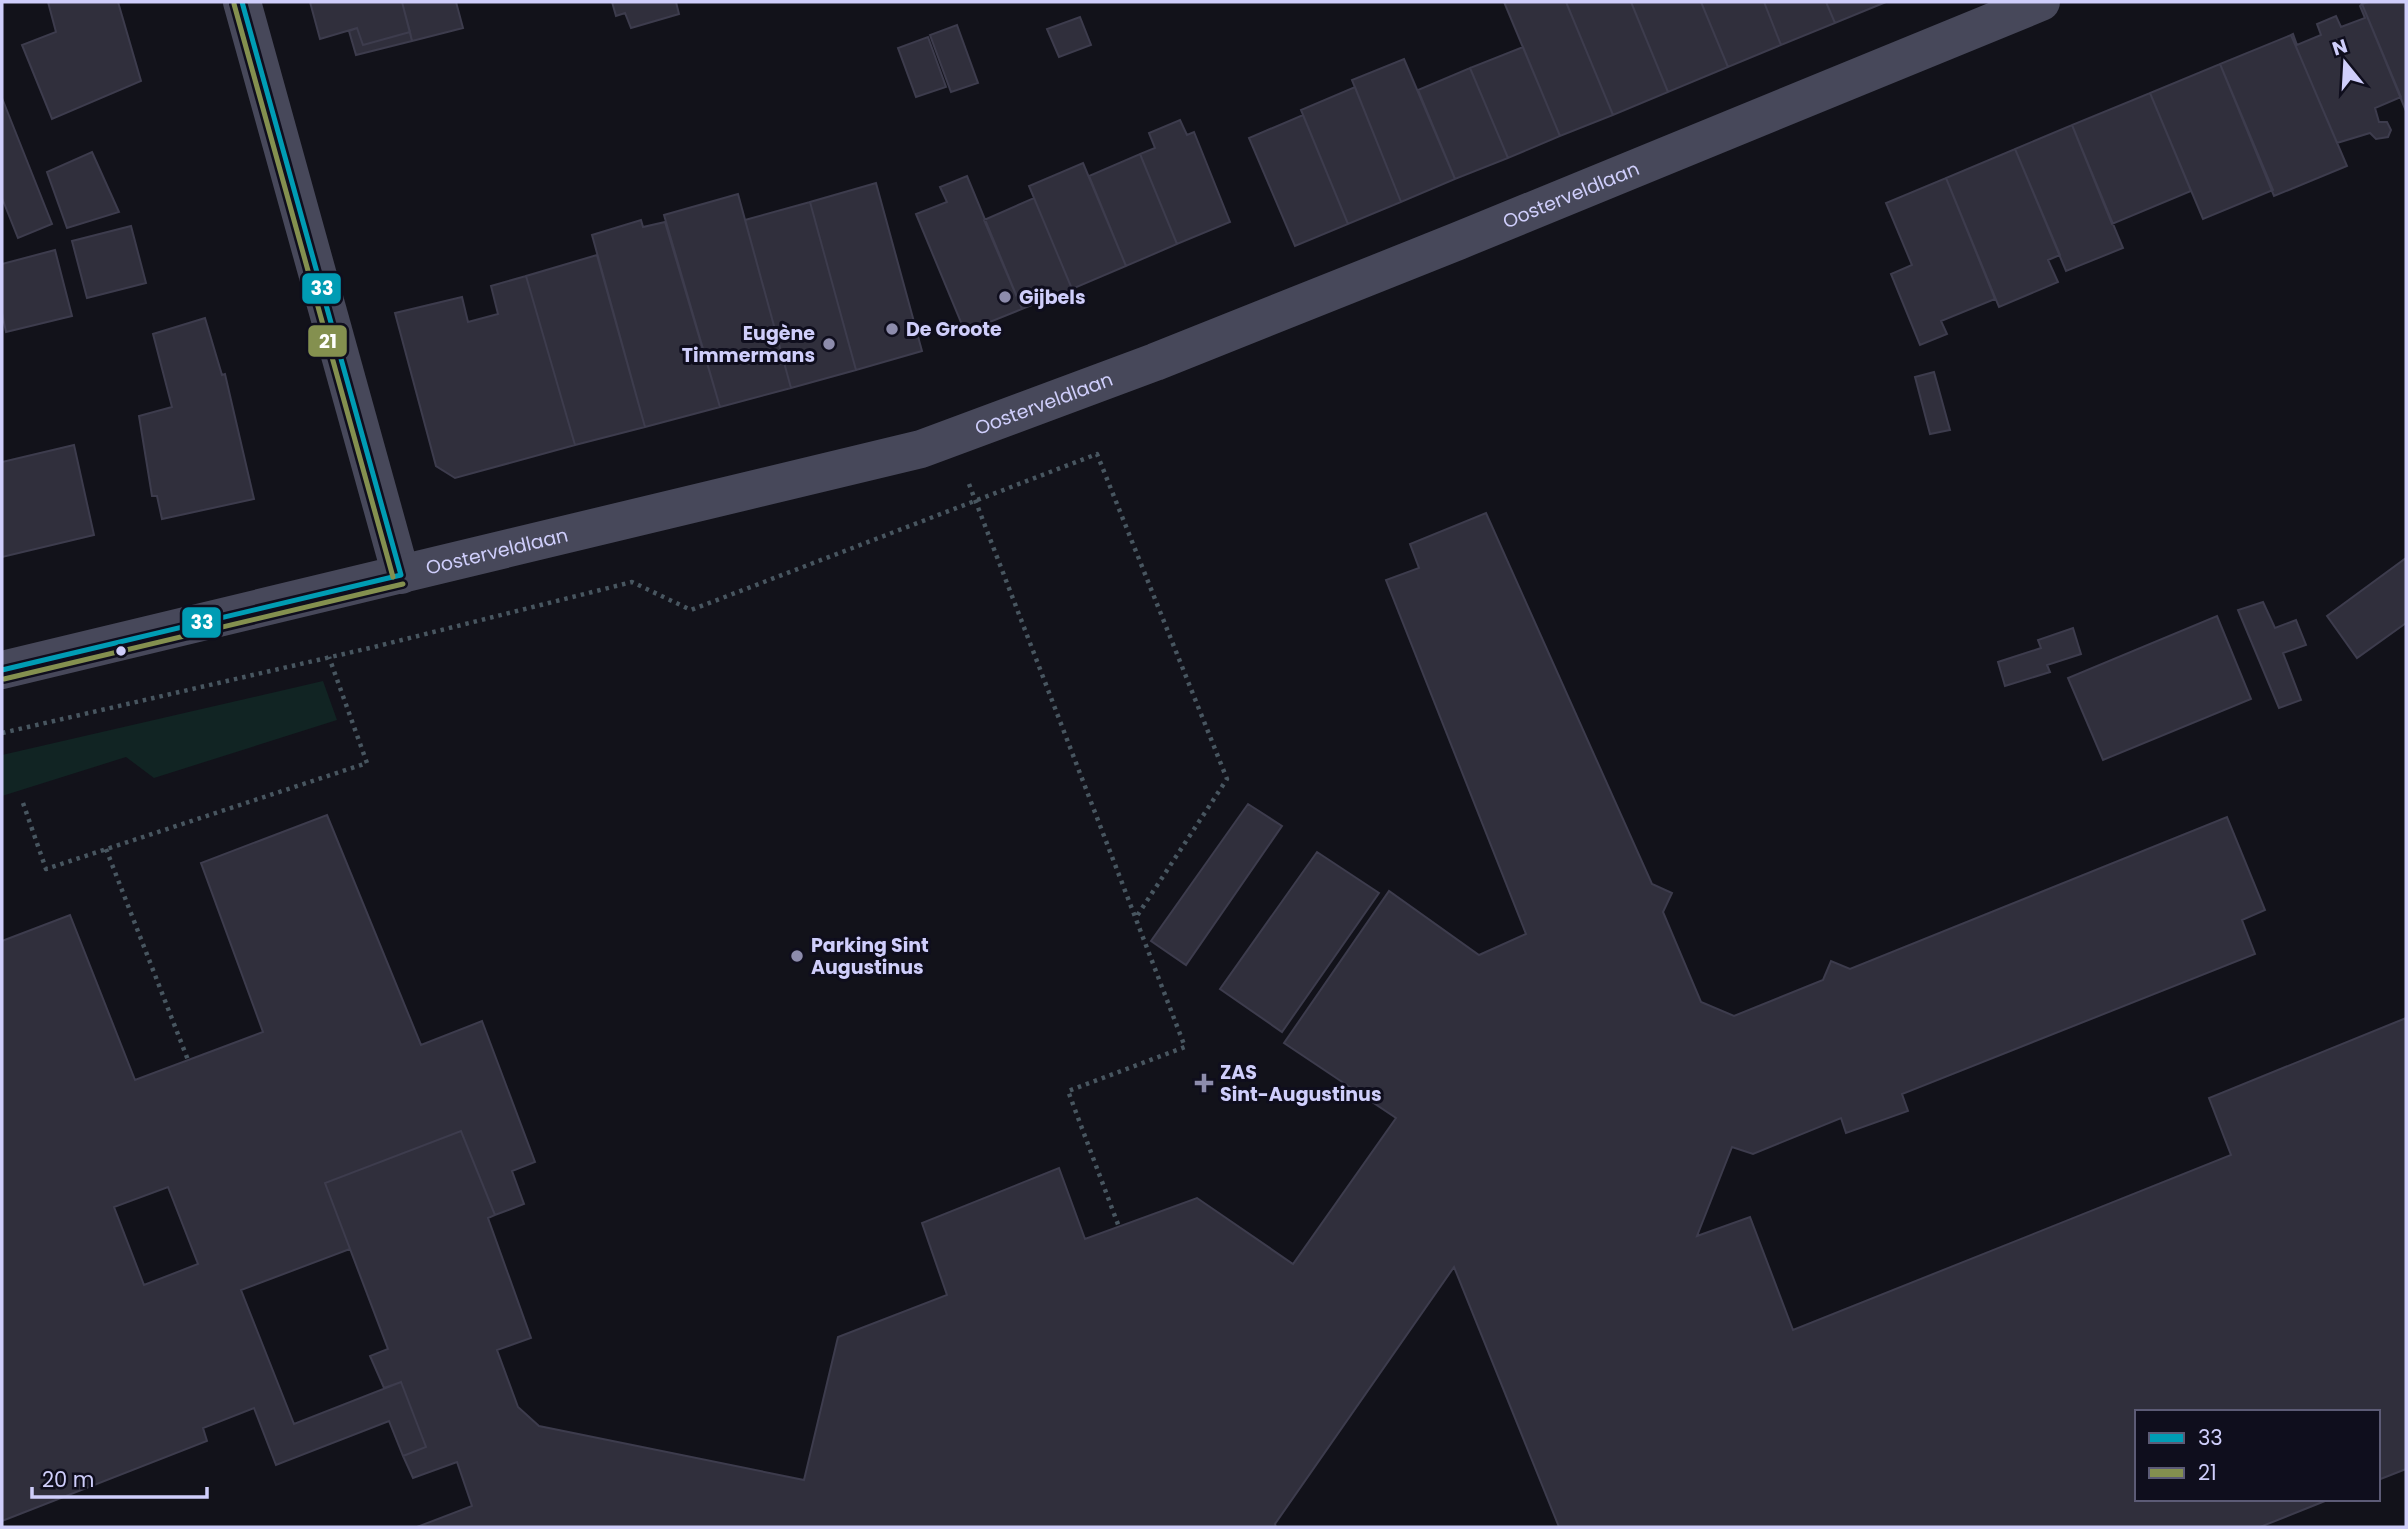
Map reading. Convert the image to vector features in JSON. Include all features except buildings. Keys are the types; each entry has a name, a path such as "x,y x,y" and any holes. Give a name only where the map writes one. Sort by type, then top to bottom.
{"street":[{"path":"242,2 401,575"},
{"name":"Oosterveldlaan","path":"2,670 921,449 1155,362 2041,2"}],"path":[{"path":"951,437 1185,1047 1068,1091 1119,1227"},
{"path":"2,733 460,626 632,582 691,610 1097,454 1227,779 1135,919"},
{"path":"23,803 46,869 366,763 329,657"},
{"path":"106,849 188,1060"}],"green space":[{"path":"323,681 337,720 154,778 126,757 2,796 2,755"}],"transit line":[{"name":"33","path":"242,2 401,575"},
{"name":"21","path":"234,4 393,577"},
{"name":"33","path":"2,670 401,575"},
{"name":"21","path":"4,679 403,584"}],"place":[{"name":"Gijbels","path":"1005,297"},
{"name":"De Groote","path":"892,329"},
{"name":"Eugène Timmermans","path":"829,344"},
{"name":"Parking Sint Augustinus","path":"797,956"},
{"name":"ZAS Sint-Augustinus","path":"1204,1083"}]}
